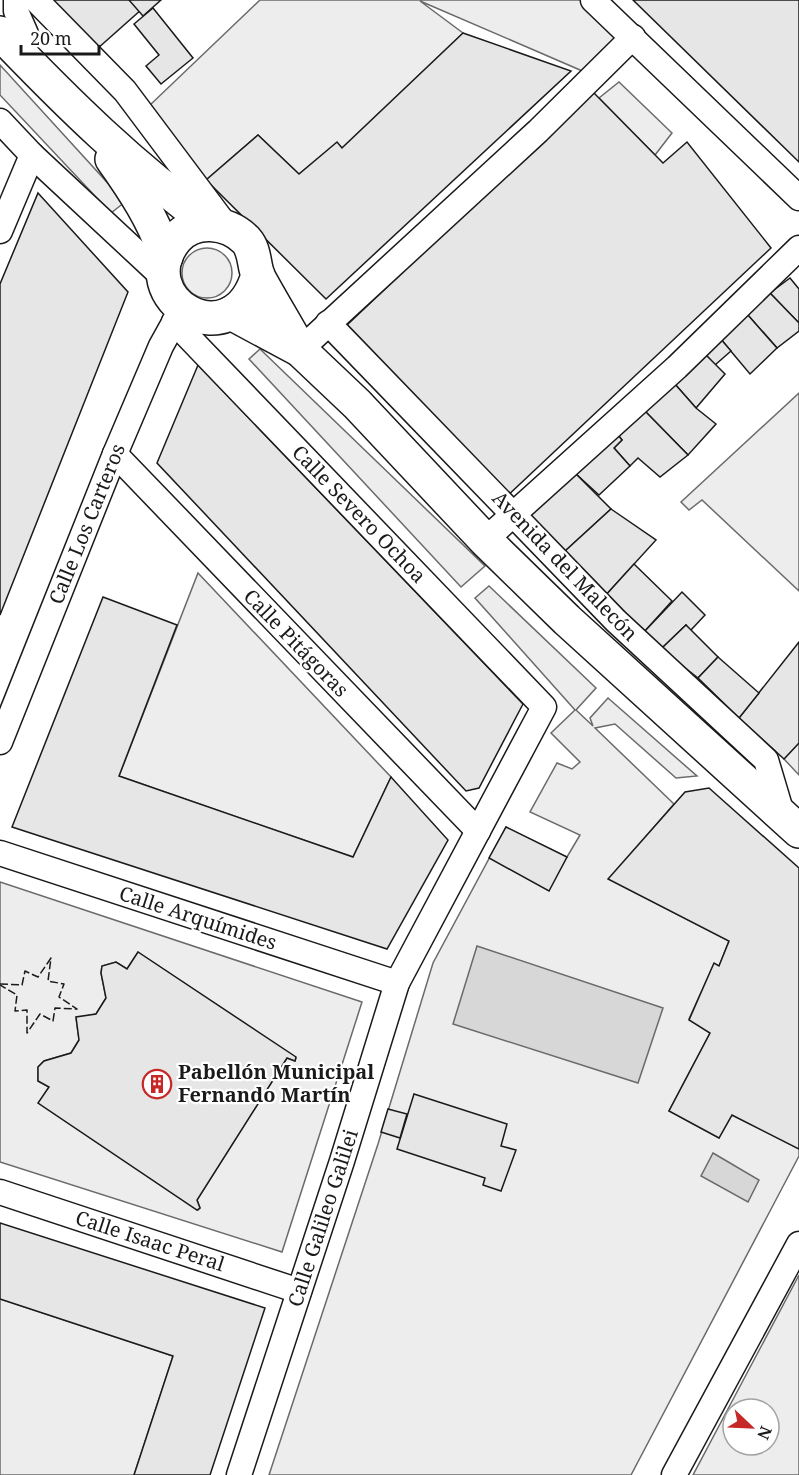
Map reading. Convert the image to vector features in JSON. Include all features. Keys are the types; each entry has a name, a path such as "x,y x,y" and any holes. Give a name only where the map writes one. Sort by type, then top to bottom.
{"main road":[{"path":"13,34 85,121 140,199 159,236 168,294 178,315 209,319 231,313 243,306 253,292 258,275"},
{"path":"13,34 212,222"},
{"path":"85,121 212,222 246,240 256,259 258,275 300,350"},
{"path":"165,268 177,238 198,226 212,222"},
{"path":"231,313 300,350"},
{"name":"Avenida del Malecón","path":"300,350 357,404 485,540 588,639 791,824"}],"street":[{"path":"13,34 15,0"},
{"path":"36,0 125,91 212,222"},
{"path":"593,0 799,198"},
{"path":"300,350 538,131 633,37"},
{"path":"0,121 32,156 165,268"},
{"path":"0,231 32,156"},
{"path":"485,540 676,367 799,248"},
{"name":"Calle Los Carteros","path":"0,742 115,454 161,346 178,315"},
{"name":"Calle Severo Ochoa","path":"178,315 544,707"},
{"name":"Avenida del Malecón","path":"328,323 616,621 765,760 791,824"},
{"name":"Calle Pitágoras","path":"115,454 477,831"},
{"name":"Calle Galileo Galilei","path":"239,1475 397,983 544,707"},
{"name":"Calle Arquímides","path":"0,853 397,983"},
{"name":"Calle Isaac Peral","path":"0,1192 299,1291"},
{"path":"674,1475 799,1244"}],"shaded area":[{"path":"260,0 593,0 633,37 594,76 420,1 463,33 342,148 337,143 299,174 258,135 206,180 149,106"},
{"path":"0,65 125,202 111,213 0,95"},
{"path":"619,82 672,133 655,155 599,98"},
{"path":"202,248 212,248 225,255 232,268 232,278 225,291 212,298 202,298 193,294 186,287 182,278 182,268 186,259 193,252"},
{"path":"260,349 485,566 461,587 249,359"},
{"path":"799,393 799,591 702,500 689,510 681,502"},
{"path":"198,573 391,777 353,857 119,776"},
{"path":"489,586 596,688 576,710 593,726 590,718 608,698 697,776 676,778 615,724 595,728 674,804 609,879 729,941 719,966 714,964 689,1019 710,1033 669,1111 719,1138 732,1115 799,1149 799,1156 631,1475 269,1475 378,1144 433,963 506,827 567,857 580,835 530,812 557,763 572,769 580,762 551,733 575,710 475,598"},
{"path":"799,743 799,775 784,759"},
{"path":"0,882 362,1002 282,1252 0,1162","holes":["138,952 296,1058 295,1061 287,1058 197,1200 200,1208 198,1210 39,1103 49,1087 38,1081 38,1067 44,1061 71,1053 79,1040 76,1018 96,1014 106,998 101,973 102,966 116,962 127,969"]},
{"path":"477,946 663,1008 638,1083 453,1024"},
{"path":"713,1153 759,1180 748,1202 701,1176"},
{"path":"799,1275 799,1475 693,1475 721,1422 721,1457 781,1457 781,1397 734,1397"},
{"path":"0,1299 173,1356 134,1475 0,1475"}],"building":[{"path":"50,0 132,0 142,9 97,49"},
{"path":"129,0 161,0 143,16"},
{"path":"633,0 799,0 799,162"},
{"path":"153,8 193,58 161,84 146,66 159,55 134,24"},
{"path":"463,33 571,71 326,299 206,180 258,135 299,174 337,142 342,148"},
{"path":"593,92 663,163 687,142 771,248 505,498 347,325"},
{"path":"38,193 128,292 0,615 0,284"},
{"path":"790,278 799,289 799,323 770,293"},
{"path":"770,293 799,323 799,331 777,348 747,314"},
{"path":"747,314 777,348 750,374 719,337"},
{"path":"719,337 731,351 715,365 703,352"},
{"path":"703,352 725,374 696,408 674,383"},
{"path":"198,365 523,704 479,788 466,791 157,463"},
{"path":"674,383 696,408 716,424 688,455 643,409"},
{"path":"643,409 688,455 660,477 638,458 630,466 614,448 622,440 618,435"},
{"path":"618,435 622,440 614,448 630,466 599,495 575,473"},
{"path":"575,473 611,509 564,552 529,517"},
{"path":"611,509 656,540 605,596 564,552"},
{"path":"634,564 672,601 644,632 605,596"},
{"path":"682,592 705,615 690,631 686,625 661,649 644,632"},
{"path":"103,597 177,625 119,776 353,857 391,777 448,840 387,949 12,827"},
{"path":"686,625 718,657 698,678 661,649"},
{"path":"799,642 799,743 784,759 739,718"},
{"path":"718,657 759,693 739,718 698,678"},
{"path":"709,788 799,868 799,1149 732,1115 719,1138 669,1111 710,1033 689,1020 714,963 719,966 729,941 608,879 685,792"},
{"path":"506,827 567,857 549,891 489,858"},
{"name":"Pabellón Municipal Fernando Martín","path":"138,952 296,1057 295,1061 287,1058 197,1200 200,1208 197,1210 38,1103 49,1087 38,1081 38,1067 44,1061 71,1053 79,1040 76,1017 96,1014 106,998 101,973 102,966 116,962 127,969"},
{"path":"414,1094 507,1124 501,1146 516,1150 501,1191 483,1185 485,1178 397,1149"},
{"path":"388,1109 407,1114 400,1138 381,1132"},
{"path":"0,1223 265,1308 210,1475 134,1475 173,1356 0,1299"}],"fence":[{"path":"0,984 22,985 25,971 38,977 51,958 48,981 64,984 59,997 77,1009 55,1008 53,1021 40,1014 27,1033 27,1010 15,1011 17,995 0,985"}],"place":[{"name":"Pabellón Municipal Fernando Martín","path":"157,1084"}]}
